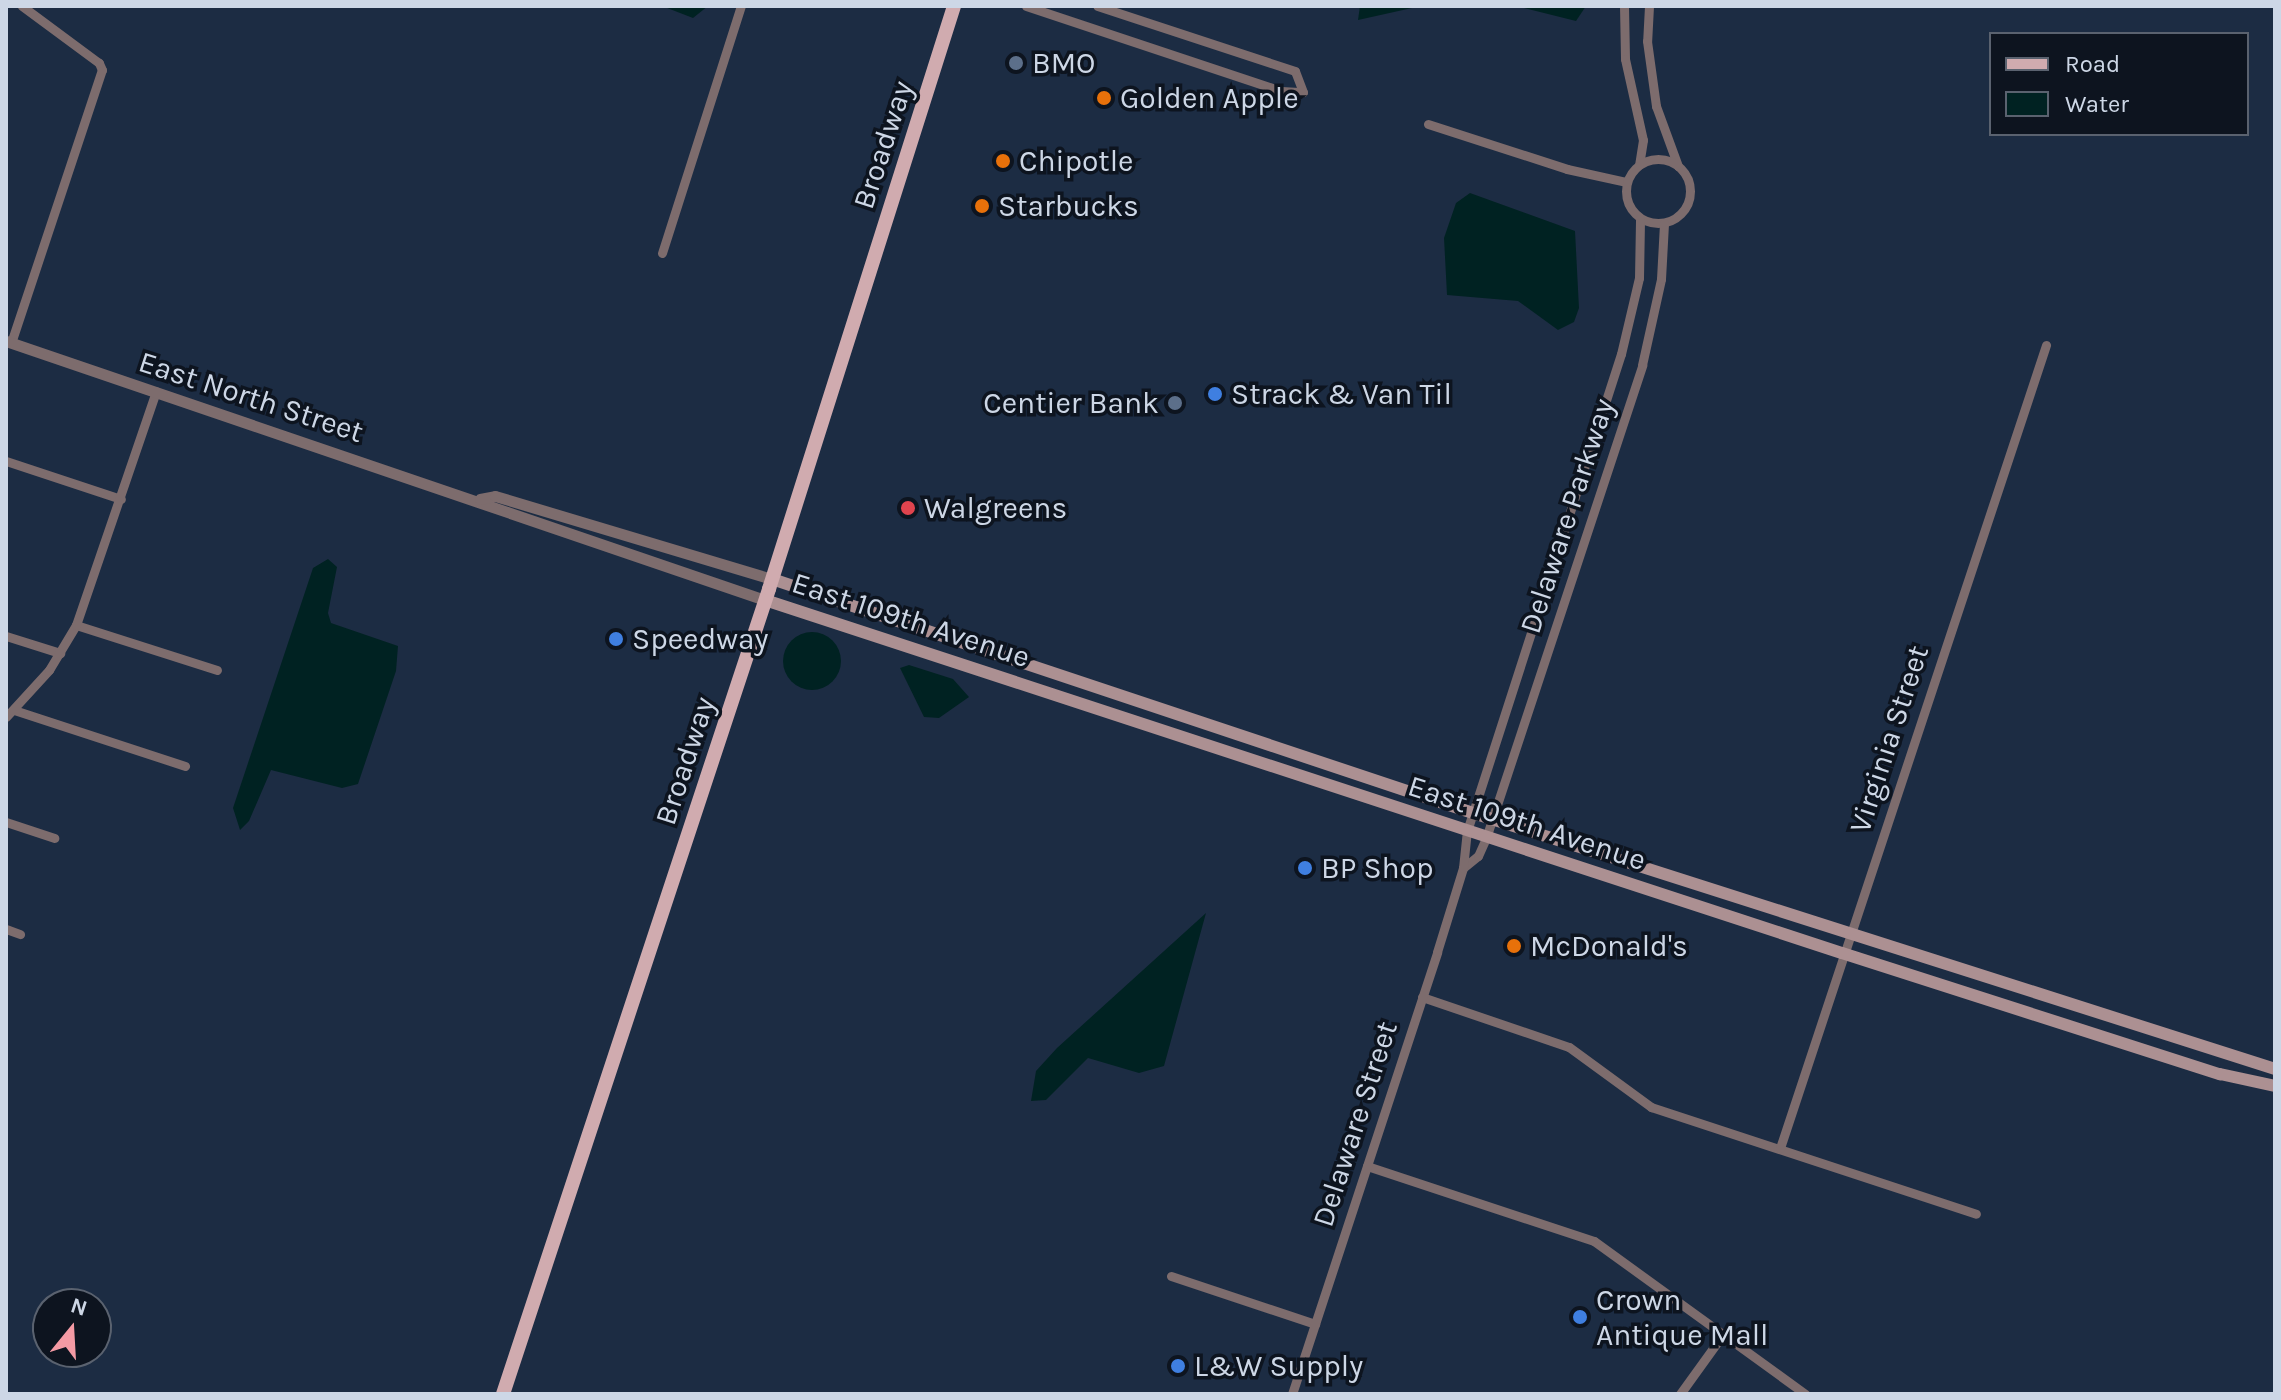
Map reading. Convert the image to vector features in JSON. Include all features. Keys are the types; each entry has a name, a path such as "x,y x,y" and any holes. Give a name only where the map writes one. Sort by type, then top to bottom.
{"main road":[{"name":"Broadway","path":"503,1394 772,579 954,6"},
{"name":"East 109th Avenue","path":"772,579 1473,813 2275,1069"},
{"name":"East 109th Avenue","path":"765,600 1842,953 2220,1074 2275,1086"}],"street":[{"path":"8,342 102,70 99,63 22,6"},
{"path":"662,253 741,6"},
{"path":"1026,6 1281,91 1303,92 1295,71 1097,6"},
{"path":"1624,6 1625,59 1643,140 1639,165 1626,182 1627,202 1640,219 1664,223 1688,204 1689,184 1678,166 1656,106 1647,41 1649,6"},
{"path":"1428,124 1567,169 1626,182"},
{"path":"1639,165 1658,159 1678,166"},
{"name":"Delaware Parkway","path":"1473,813 1631,320 1639,278 1640,219"},
{"name":"Delaware Parkway","path":"1492,819 1642,365 1661,279 1664,223"},
{"name":"East North Street","path":"8,342 480,499 490,510 765,600"},
{"name":"Virginia Street","path":"1780,1148 1842,953 2046,345"},
{"path":"156,391 76,625 60,653 10,714 185,766"},
{"path":"6,461 121,499"},
{"name":"East North Street","path":"480,499 495,496 772,579"},
{"path":"76,625 217,670"},
{"path":"6,636 60,653"},
{"name":"Delaware Street","path":"1292,1394 1463,868 1467,831 1473,813"},
{"name":"Delaware Street","path":"1463,868 1478,856 1492,819"},
{"path":"6,822 54,838"},
{"path":"6,929 20,934"},
{"path":"1422,997 1569,1047 1651,1107 1976,1214"},
{"path":"1367,1166 1594,1241 1805,1394"},
{"path":"1171,1276 1315,1324"},
{"path":"1680,1394 1724,1333"}],"water":[{"path":"662,6 708,6 693,18"},
{"path":"1360,6 1421,6 1358,20"},
{"path":"1516,6 1586,6 1576,21"},
{"path":"1470,193 1575,231 1579,308 1574,322 1558,330 1518,301 1447,295 1444,238 1456,203"},
{"path":"328,559 337,567 328,613 331,623 398,646 396,671 358,784 342,788 271,770 249,821 240,830 233,808 313,568"},
{"path":"812,632 833,640 841,661 833,682 812,690 791,682 783,661 791,640"},
{"path":"909,665 953,679 969,697 939,718 924,717 900,668"},
{"path":"1206,913 1164,1066 1139,1073 1088,1058 1046,1100 1031,1101 1036,1071 1057,1048"}],"place":[{"name":"BMO","path":"1016,63"},
{"name":"Golden Apple","path":"1104,98"},
{"name":"Chipotle","path":"1003,161"},
{"name":"Starbucks","path":"982,206"},
{"name":"Strack & Van Til","path":"1215,394"},
{"name":"Centier Bank","path":"1175,403"},
{"name":"Walgreens","path":"908,508"},
{"name":"Speedway","path":"616,639"},
{"name":"BP Shop","path":"1305,868"},
{"name":"McDonald's","path":"1514,946"},
{"name":"Crown Antique Mall","path":"1580,1317"},
{"name":"L&W Supply","path":"1178,1366"}]}
